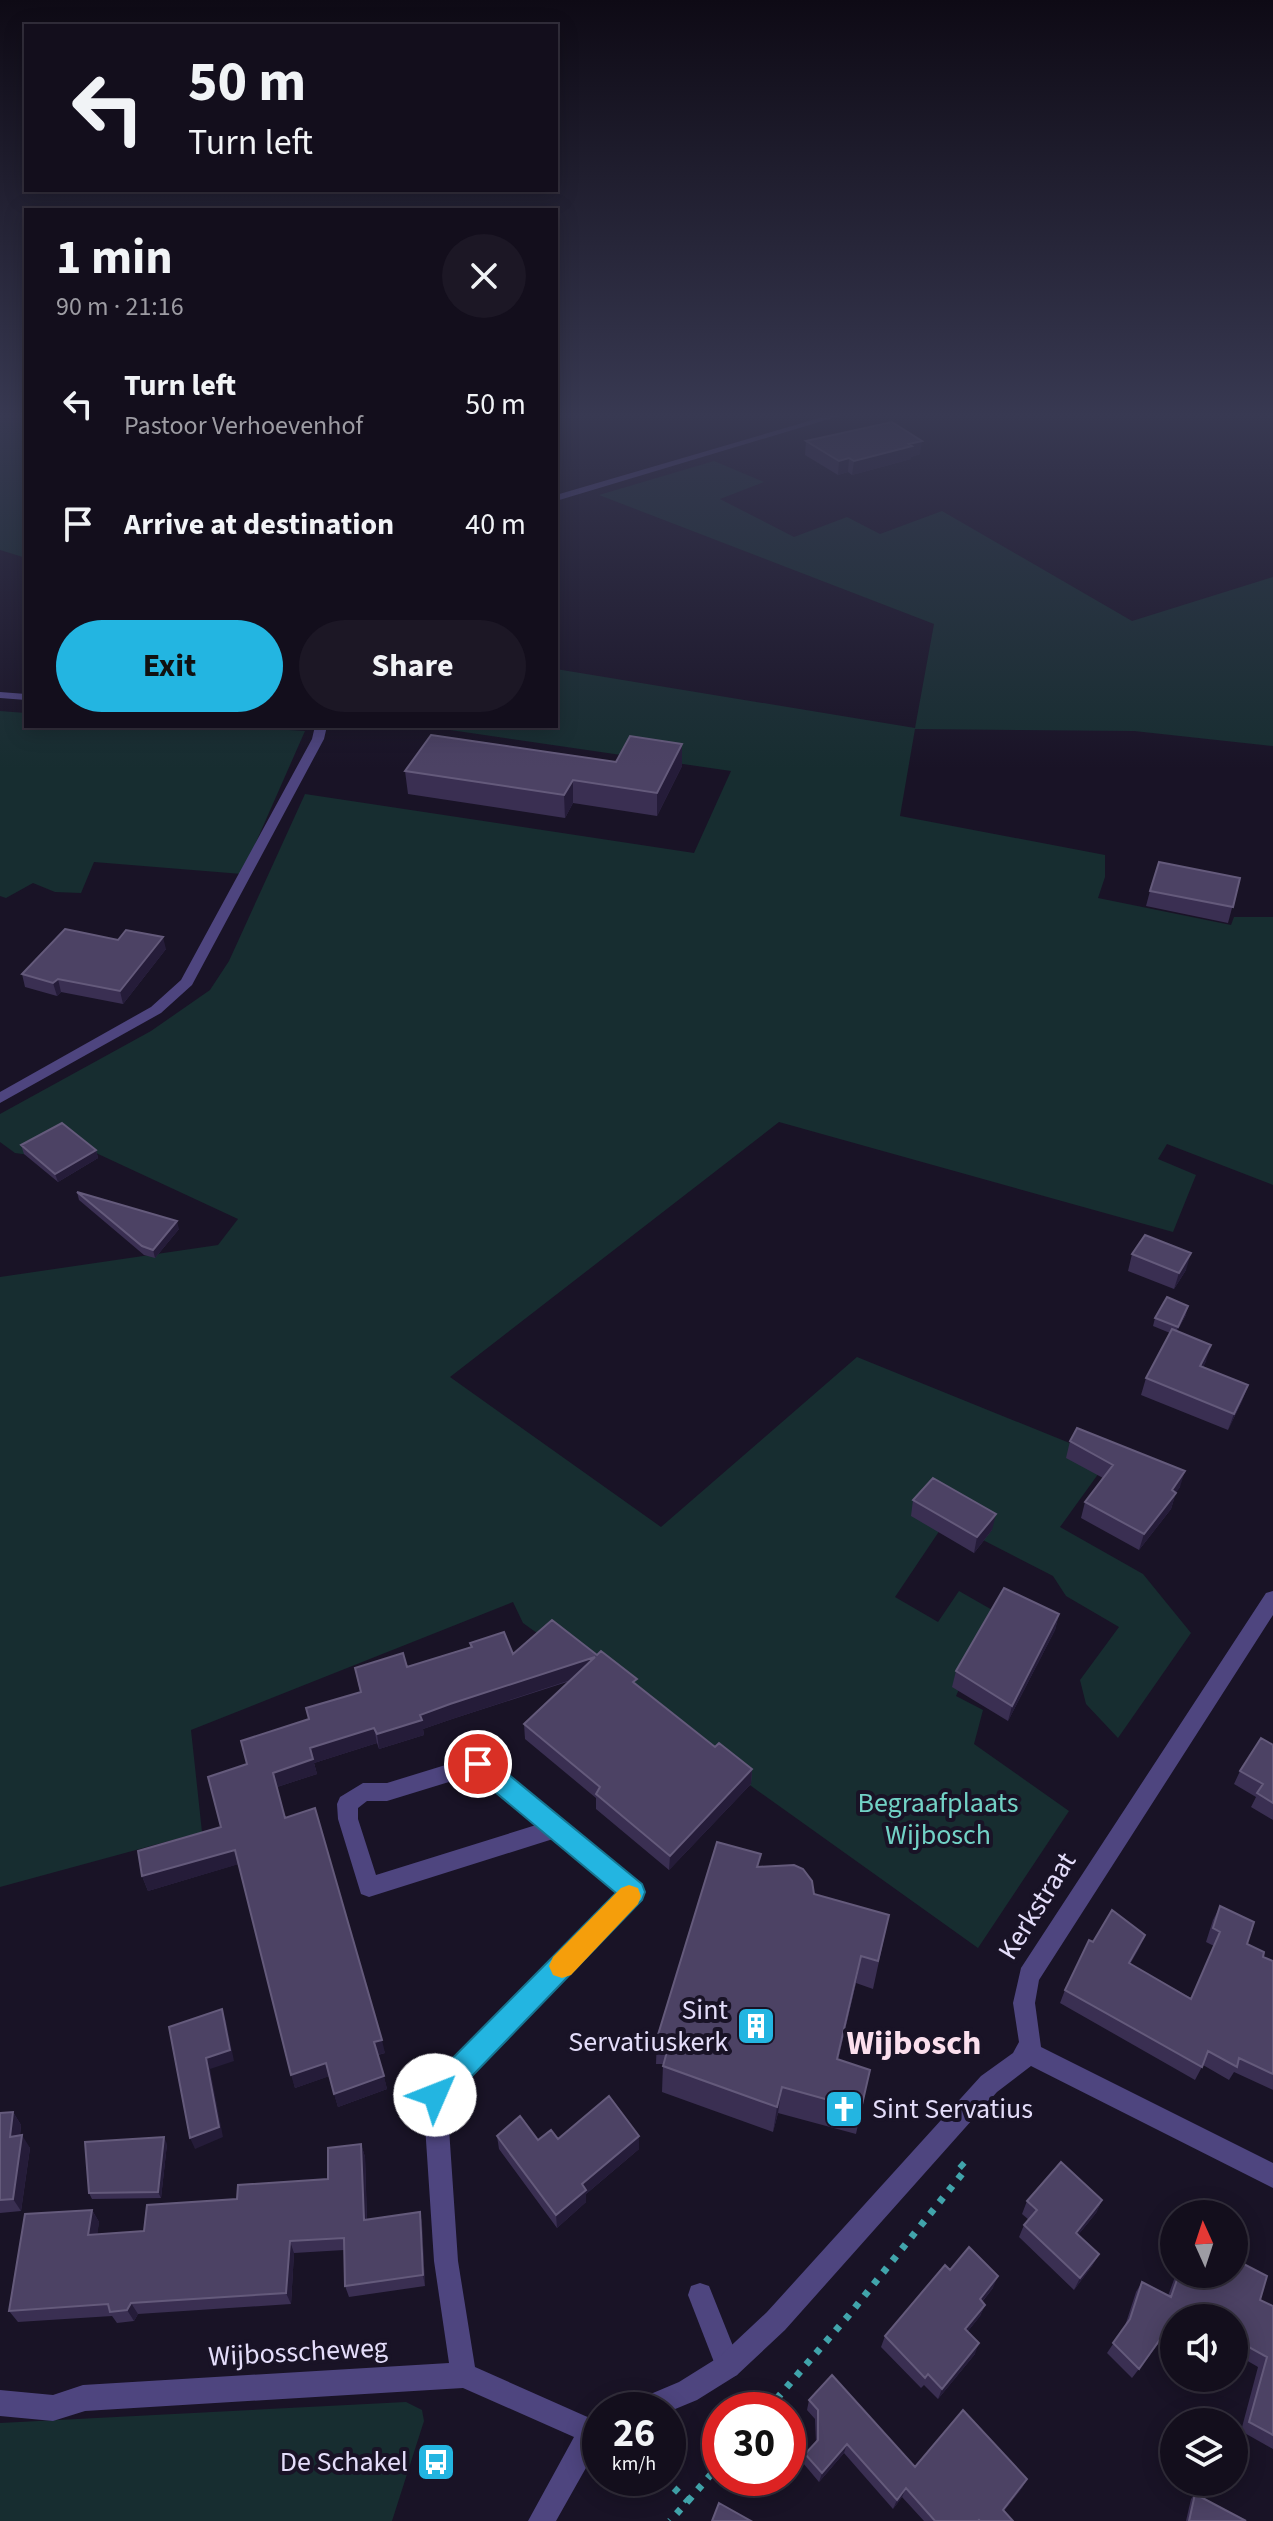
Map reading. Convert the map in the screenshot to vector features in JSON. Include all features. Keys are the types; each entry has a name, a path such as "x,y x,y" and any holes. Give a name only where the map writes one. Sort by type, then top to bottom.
{"street":[{"path":"0,695 24,697"},
{"path":"0,1098 156,1010 187,982 318,739 321,728"},
{"name":"Kerkstraat","path":"1028,2053 1032,2034 1024,1994 1029,1976 1273,1599"},
{"path":"464,2375 446,2261 435,2095 633,1892 478,1764 387,1792 363,1792 350,1799 346,1811 369,1887 554,1829"},
{"path":"686,2392 728,2366 776,2321 935,2141 989,2084 1028,2053 1273,2176"},
{"path":"700,2295 728,2366"},
{"name":"Wijbosscheweg","path":"0,2403 67,2408 83,2398 464,2375 582,2424"},
{"path":"541,2521 582,2453"}],"path":[{"path":"783,2392 849,2315 966,2169 935,2141"},
{"path":"670,2521 702,2485"},
{"path":"683,2496 688,2501"}],"green space":[{"path":"0,534 24,534 24,557 0,550"},
{"name":"Begraafplaats Wijbosch","path":"699,534 787,534 794,537 803,534 981,534 1132,621 1273,577 1273,746 1134,731 915,729 900,816 1105,855 1105,877 1098,898 1231,925 1234,917 1273,917 1273,1185 1167,1144 1158,1159 1196,1175 1173,1232 779,1122 450,1377 661,1527 857,1357 1109,1459 1060,1527 1143,1574 1191,1633 1118,1738 1086,1704 1080,1680 1119,1627 1066,1596 1053,1576 946,1521 895,1597 938,1622 959,1591 994,1611 956,1696 983,1710 974,1744 1069,1811 978,1948 523,1623 513,1602 191,1730 202,1832 0,1887 0,1277 218,1245 238,1219 96,1153 15,1153 0,1142 0,1114 151,1031 210,990 229,961 305,794 694,853 731,771 437,728 558,728 558,669 915,728 934,624"},
{"path":"0,711 24,713 24,728 258,728 305,731 242,874 94,862 81,893 55,892 33,883 6,898 0,896"},
{"path":"406,2402 422,2410 424,2421 392,2521 0,2521 0,2423"}],"building":[{"path":"431,735 616,762 630,736 682,744 657,793 573,780 564,795 405,771"},
{"path":"1159,862 1240,878 1233,907 1150,891"},
{"path":"65,929 118,940 126,930 163,937 120,991 58,979 53,983 22,974"},
{"path":"62,1123 96,1150 55,1174 21,1145"},
{"path":"77,1192 177,1221 153,1250 142,1246"},
{"path":"1145,1235 1191,1253 1179,1273 1132,1254"},
{"path":"1167,1297 1188,1306 1178,1327 1155,1318"},
{"path":"1172,1329 1211,1345 1200,1366 1248,1385 1234,1414 1146,1378"},
{"path":"1077,1428 1185,1471 1172,1490 1176,1493 1144,1534 1085,1502 1113,1465 1070,1441"},
{"path":"933,1478 996,1514 977,1537 913,1500"},
{"path":"1004,1588 1059,1614 1012,1706 956,1671"},
{"path":"552,1620 597,1655 601,1651 637,1679 633,1682 715,1747 719,1743 752,1769 670,1856 596,1794 600,1787 524,1724 595,1657 450,1704 420,1715 422,1720 377,1734 374,1728 310,1748 313,1759 273,1773 285,1818 315,1808 382,2040 374,2042 384,2076 334,2094 326,2063 291,2075 235,1850 142,1876 138,1851 221,1827 208,1777 247,1764 241,1741 309,1719 306,1708 361,1692 355,1668 403,1653 407,1667 472,1647 470,1643 504,1632 513,1654"},
{"path":"1261,1738 1273,1745 1273,1803 1257,1793 1263,1784 1240,1771"},
{"name":"Sint Servatiuskerk","path":"717,1842 761,1854 757,1867 794,1865 803,1869 812,1881 814,1894 889,1915 878,1961 861,1956 837,2059 870,2070 861,2109 782,2087 777,2107 663,2066 671,2037 657,2038"},
{"path":"1220,1906 1254,1922 1247,1944 1264,1952 1263,1957 1273,1961 1273,2074 1239,2058 1237,2067 1208,2051 1202,2067 1065,1990 1089,1940 1093,1942 1112,1910 1145,1935 1129,1963 1191,1999 1220,1932 1213,1928"},
{"path":"222,2009 230,2050 206,2058 219,2127 190,2138 169,2027"},
{"path":"609,2096 639,2136 582,2184 586,2190 556,2215 497,2136 520,2116 538,2140 551,2130 558,2139"},
{"path":"13,2112 10,2137 22,2135 13,2199 0,2200 0,2113"},
{"path":"164,2137 158,2192 89,2193 85,2142"},
{"path":"361,2144 364,2220 420,2212 423,2275 345,2286 344,2238 290,2241 286,2293 131,2303 127,2310 110,2312 108,2304 9,2311 25,2214 92,2210 88,2235 144,2231 147,2205 237,2199 238,2185 328,2179 328,2148"},
{"path":"1061,2162 1102,2200 1076,2233 1099,2254 1080,2278 1024,2225 1037,2210 1027,2201"},
{"path":"969,2247 998,2276 980,2299 985,2305 965,2329 979,2343 942,2389 928,2374 925,2378 885,2336 945,2265 950,2270"},
{"path":"1248,2266 1267,2276 1260,2300 1273,2306 1273,2435 1249,2422 1267,2357 1248,2347 1248,2304 1160,2304 1160,2339 1139,2369 1113,2343 1130,2319 1142,2282 1171,2297 1174,2288 1248,2288"},
{"path":"832,2375 915,2467 963,2410 1027,2479 1003,2510 1013,2521 935,2521 906,2488 897,2500 847,2444 822,2473 806,2455 818,2440 818,2410 809,2400"},
{"path":"1195,2496 1199,2496 1246,2521 1189,2521"},
{"path":"719,2503 751,2521 712,2521"}],"slow traffic":[{"path":"562,1966 629,1896"}],"place":[{"name":"Sint Servatiuskerk","path":"756,2026"},
{"name":"Sint Servatius","path":"844,2109"},
{"name":"De Schakel","path":"436,2462"}],"district":[{"name":"Wijbosch","path":"914,2043"}],"route":[{"path":"435,2095 633,1892 478,1764"}]}
